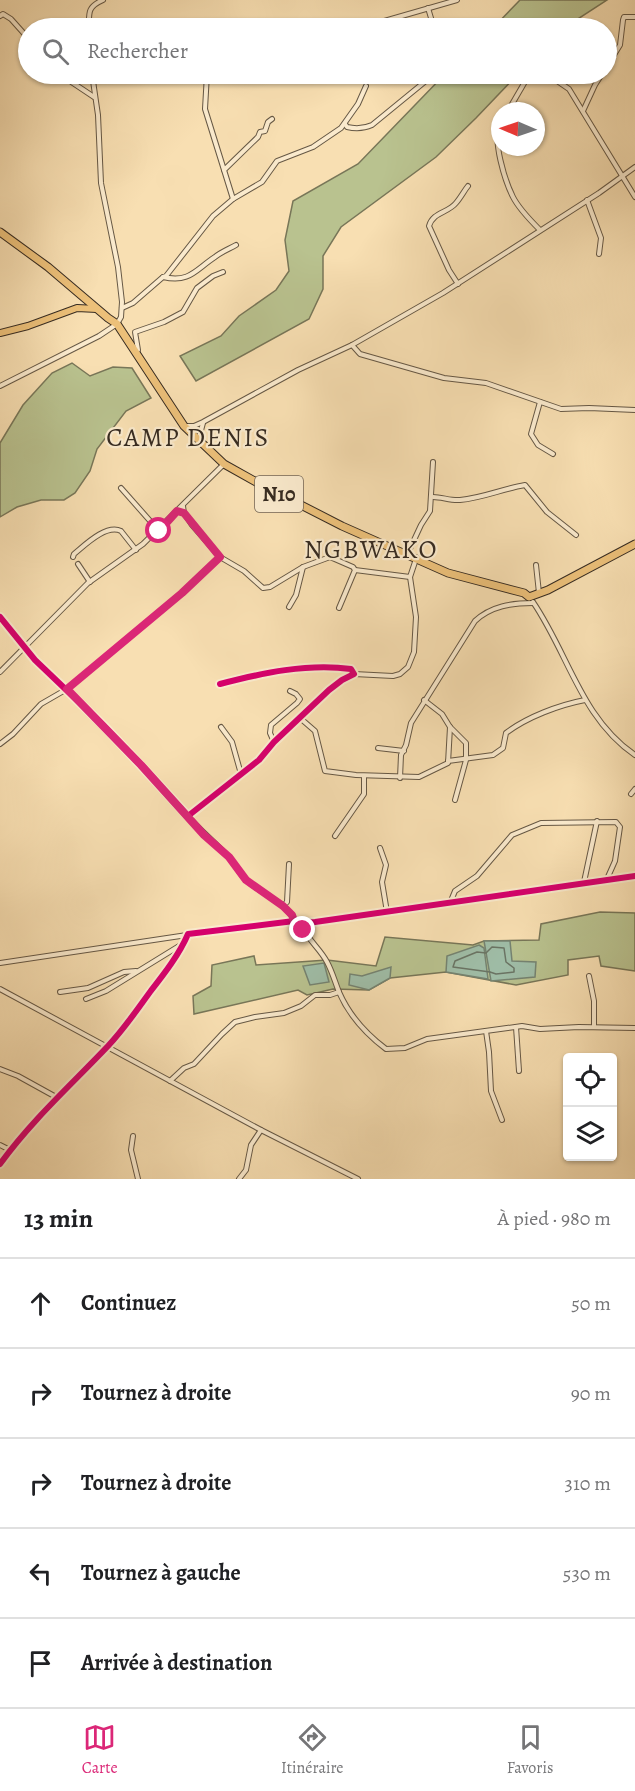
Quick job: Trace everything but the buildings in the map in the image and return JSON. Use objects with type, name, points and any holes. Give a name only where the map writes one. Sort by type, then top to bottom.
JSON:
[{"type":"highway","name":"N10","points":[[0,232],[48,267],[117,324],[184,426],[224,464],[308,509],[416,560],[448,573],[524,593],[531,600]]},
{"type":"highway","points":[[531,600],[540,593],[635,544]]},
{"type":"main road","points":[[77,308],[82,295]]},
{"type":"main road","points":[[0,333],[28,326],[77,308],[97,309]]},
{"type":"street","points":[[90,18],[90,9],[94,4],[103,0]]},
{"type":"street","points":[[394,18],[457,0]]},
{"type":"street","points":[[428,8],[431,18]]},
{"type":"street","points":[[0,15],[3,14],[11,19],[18,27]]},
{"type":"street","points":[[617,50],[620,45],[624,17],[635,17]]},
{"type":"street","points":[[74,84],[95,98]]},
{"type":"street","points":[[0,386],[92,340],[117,324],[121,316],[118,267],[101,183],[100,141],[93,84]]},
{"type":"street","points":[[206,84],[205,109],[233,200]]},
{"type":"street","points":[[345,124],[347,127],[356,129],[364,129],[372,125],[422,84]]},
{"type":"street","points":[[513,102],[524,84]]},
{"type":"street","points":[[562,84],[569,89],[635,197]]},
{"type":"street","points":[[583,112],[596,84]]},
{"type":"street","points":[[122,309],[133,303],[166,276],[213,216],[262,182],[278,161],[313,147],[345,124],[366,86]]},
{"type":"street","points":[[224,170],[258,137],[260,132],[265,131],[268,122],[272,119]]},
{"type":"street","points":[[501,156],[508,186],[517,204],[540,230]]},
{"type":"street","points":[[184,426],[194,426],[203,422],[298,370],[352,345],[458,284],[635,167]]},
{"type":"street","points":[[458,284],[429,226],[438,214],[456,203],[468,186]]},
{"type":"street","points":[[587,200],[601,238],[599,254]]},
{"type":"street","points":[[163,277],[179,279],[189,277],[215,256],[236,245]]},
{"type":"street","points":[[135,354],[138,350],[135,332],[164,322],[183,312],[197,288],[213,276],[223,272]]},
{"type":"street","points":[[352,345],[360,354],[444,378],[486,383],[561,409],[635,410]]},
{"type":"street","points":[[540,402],[531,434],[538,445],[553,454]]},
{"type":"street","points":[[198,440],[203,422]]},
{"type":"street","points":[[407,555],[430,511],[433,462]]},
{"type":"street","points":[[0,672],[90,582],[159,531],[201,485],[224,464]]},
{"type":"street","points":[[432,497],[457,501],[491,496],[503,489],[525,485],[547,512],[576,535]]},
{"type":"street","points":[[121,488],[159,531]]},
{"type":"street","points":[[183,506],[184,513],[220,557],[244,572],[263,588],[270,587],[303,567],[334,557],[356,570],[410,577]]},
{"type":"street","points":[[177,511],[184,513]]},
{"type":"street","points":[[73,557],[93,539],[111,530],[121,531],[136,550]]},
{"type":"street","points":[[0,744],[13,734],[41,704],[67,689],[182,593],[220,557]]},
{"type":"street","points":[[188,816],[259,760],[274,742],[342,680],[354,675],[393,676],[400,674],[408,667],[414,652],[416,617],[410,577],[416,560]]},
{"type":"street","points":[[78,564],[90,582]]},
{"type":"street","points":[[536,565],[540,593]]},
{"type":"street","points":[[289,607],[296,595],[303,567]]},
{"type":"street","points":[[339,608],[356,570]]},
{"type":"street","points":[[400,778],[401,755],[411,723],[480,617],[506,604],[531,600],[556,639],[585,700],[605,730],[617,743],[635,755]]},
{"type":"street","points":[[0,617],[34,660],[67,689],[204,835],[229,857],[246,880],[283,906],[292,915],[294,921]]},
{"type":"street","points":[[220,684],[293,669],[331,666],[351,669],[354,675]]},
{"type":"street","points":[[274,742],[270,733],[271,726],[300,699],[290,691]]},
{"type":"street","points":[[424,700],[442,714],[450,727],[466,742],[466,760],[455,800]]},
{"type":"street","points":[[448,760],[466,760],[493,755],[503,748],[506,733],[514,726],[567,704],[585,700]]},
{"type":"street","points":[[300,718],[315,731],[325,771],[364,776],[419,777],[444,766],[448,760],[450,727]]},
{"type":"street","points":[[221,727],[232,742],[241,774]]},
{"type":"street","points":[[378,748],[404,750]]},
{"type":"street","points":[[335,836],[364,794],[364,776]]},
{"type":"street","points":[[632,794],[635,789]]},
{"type":"street","points":[[584,882],[597,821]]},
{"type":"street","points":[[449,903],[454,891],[477,876],[512,835],[541,823],[616,822],[620,827],[615,861],[607,879]]},
{"type":"street","points":[[380,848],[386,865],[382,882],[387,912]]},
{"type":"street","points":[[283,906],[287,902],[289,864]]},
{"type":"street","points":[[0,963],[188,934],[387,912],[635,876]]},
{"type":"street","points":[[301,923],[305,934],[327,962],[339,992],[360,1025],[386,1049],[405,1048],[427,1039],[526,1026],[540,1029],[635,1028]]},
{"type":"street","points":[[0,1164],[26,1129],[107,1047],[156,984],[188,934]]},
{"type":"street","points":[[86,999],[106,991],[184,942]]},
{"type":"street","points":[[60,992],[88,988],[124,972],[138,971]]},
{"type":"street","points":[[589,976],[594,1001],[594,1027]]},
{"type":"street","points":[[0,989],[261,1130],[358,1179]]},
{"type":"street","points":[[170,1081],[178,1072],[194,1064],[235,1023],[255,1017],[284,1013],[301,1006],[315,995],[330,995],[339,992]]},
{"type":"street","points":[[516,1027],[519,1071]]},
{"type":"street","points":[[486,1031],[491,1091],[502,1120]]},
{"type":"street","points":[[0,1069],[56,1097]]},
{"type":"street","points":[[239,1179],[246,1170],[251,1145],[261,1130]]},
{"type":"street","points":[[133,1136],[131,1150],[138,1179]]},
{"type":"street","points":[[0,1144],[10,1150]]},
{"type":"shaded area","points":[[520,0],[607,0],[579,18],[503,18]]},
{"type":"shaded area","points":[[435,84],[508,84],[436,157],[341,227],[323,256],[323,289],[309,319],[196,381],[180,356],[221,336],[239,316],[276,290],[289,271],[285,240],[293,201],[358,164]]},
{"type":"shaded area","points":[[72,363],[90,376],[113,367],[132,368],[151,398],[126,411],[97,449],[90,471],[75,493],[64,500],[41,500],[17,507],[0,517],[0,443],[23,405],[52,373]]},
{"type":"shaded area","points":[[600,912],[635,913],[635,971],[601,966],[599,956],[568,960],[568,975],[516,985],[446,972],[390,978],[369,990],[333,989],[307,995],[298,990],[194,1014],[193,996],[211,986],[212,965],[254,956],[256,965],[327,960],[376,966],[385,937],[473,945],[484,941],[539,940],[541,924]]},
{"type":"water","points":[[484,941],[510,941],[512,961],[536,962],[535,977],[491,981]]},
{"type":"water","points":[[479,945],[484,948],[488,979],[446,972],[447,956]]},
{"type":"water","points":[[324,963],[329,982],[310,985],[303,966]]},
{"type":"water","points":[[391,967],[390,978],[369,990],[349,985],[350,974],[362,976]]},
{"type":"cycle path","points":[[0,617],[35,660],[104,726],[188,816],[259,760],[274,742],[329,690],[354,674],[351,669],[335,667],[302,668],[220,684]]},
{"type":"cycle path","points":[[0,1164],[38,1118],[119,1033],[171,964],[188,934],[294,921],[315,922],[635,876]]},
{"type":"district","name":"CAMP DENIS","points":[[188,437]]},
{"type":"district","name":"NGBWAKO","points":[[371,549]]},
{"type":"route","points":[[159,531],[177,511],[184,513],[220,557],[182,593],[67,689],[174,800],[204,835],[229,857],[246,880],[283,906],[292,915],[294,921],[301,923],[303,930]]}]
